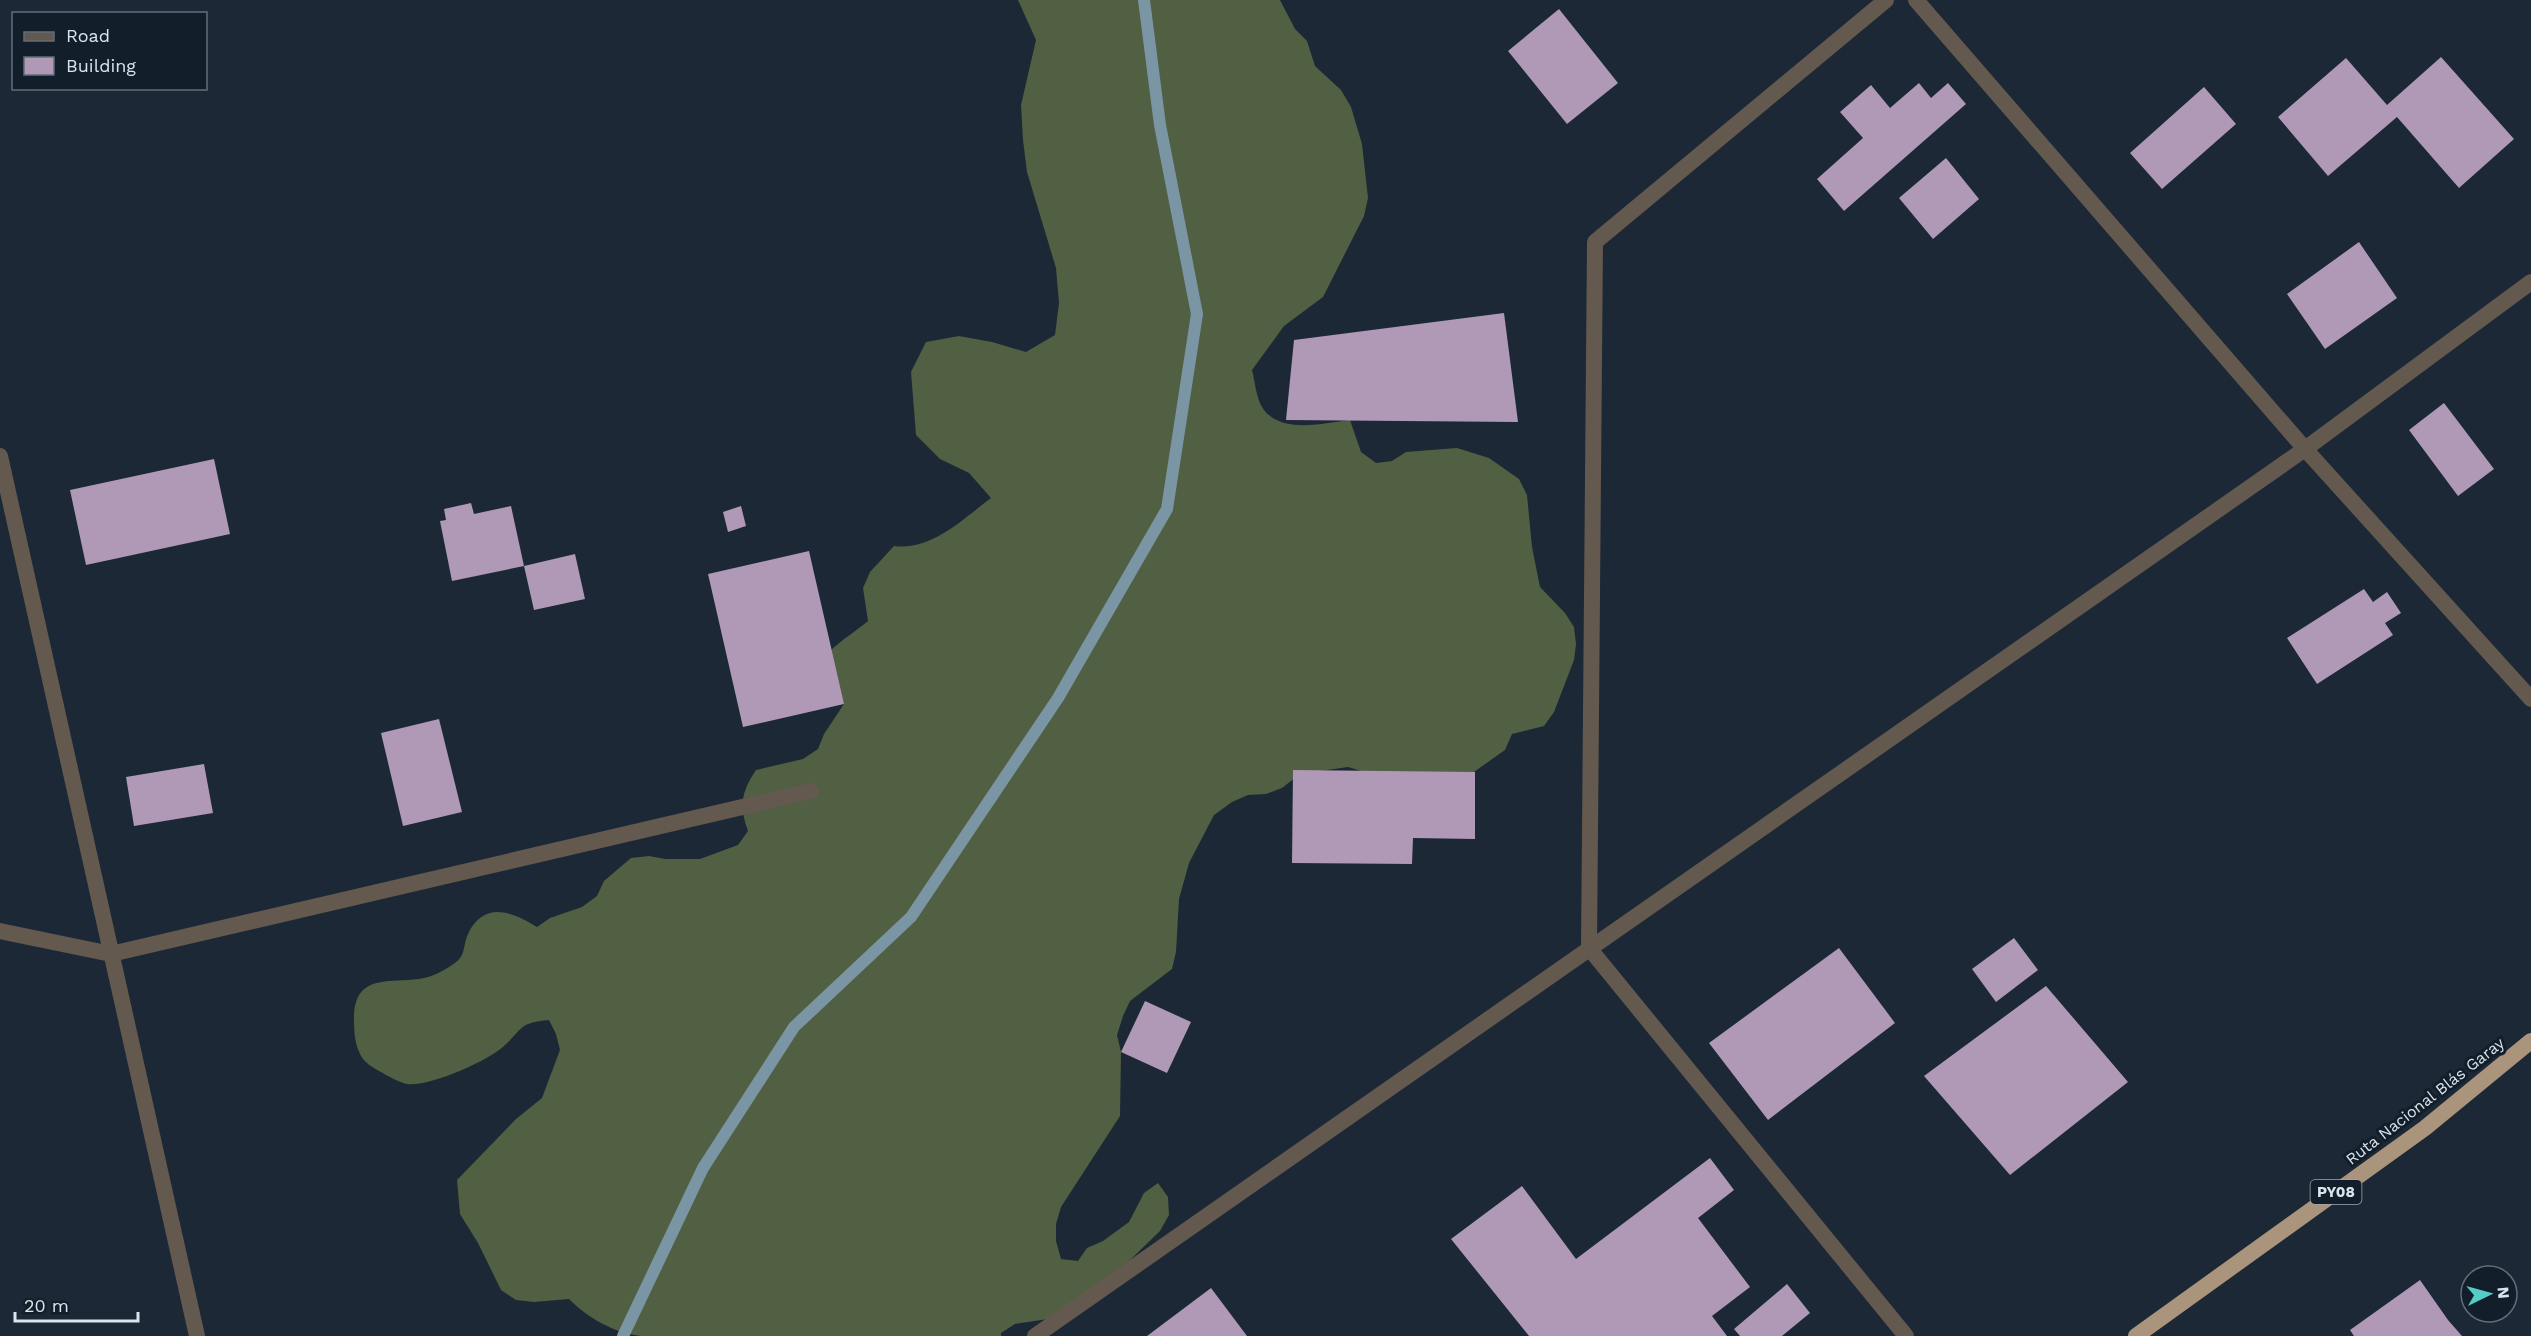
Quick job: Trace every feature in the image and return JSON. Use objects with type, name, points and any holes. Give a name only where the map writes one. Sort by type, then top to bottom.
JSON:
[{"type":"highway","name":"Ruta Nacional Blás Garay","points":[[2136,1336],[2425,1128],[2531,1041]]},
{"type":"street","points":[[1886,0],[1595,242],[1589,948],[1906,1336]]},
{"type":"street","points":[[1916,0],[2305,449],[2531,699]]},
{"type":"street","points":[[1035,1336],[2305,449],[2531,282]]},
{"type":"street","points":[[0,456],[197,1336]]},
{"type":"street","points":[[0,931],[111,954],[811,791]]},
{"type":"green space","points":[[1018,0],[1280,0],[1295,29],[1307,41],[1315,66],[1341,90],[1351,107],[1362,144],[1368,198],[1364,216],[1323,297],[1284,326],[1252,370],[1260,403],[1270,416],[1290,424],[1315,425],[1350,420],[1361,452],[1376,463],[1392,461],[1406,452],[1457,448],[1489,458],[1519,479],[1527,495],[1532,547],[1540,587],[1565,613],[1574,627],[1576,644],[1574,660],[1554,712],[1544,726],[1512,734],[1505,750],[1464,779],[1381,777],[1348,767],[1313,772],[1296,777],[1282,788],[1266,794],[1248,795],[1232,802],[1214,815],[1189,863],[1179,899],[1176,952],[1172,969],[1130,1001],[1117,1035],[1121,1052],[1120,1116],[1061,1207],[1056,1224],[1056,1241],[1061,1259],[1078,1261],[1087,1248],[1103,1241],[1129,1222],[1144,1193],[1158,1183],[1168,1197],[1169,1215],[1160,1231],[1096,1293],[1048,1319],[1015,1324],[1001,1333],[1001,1336],[641,1336],[621,1332],[602,1324],[569,1299],[534,1302],[516,1300],[501,1290],[478,1243],[460,1214],[457,1180],[516,1119],[542,1098],[560,1050],[549,1020],[522,1027],[504,1046],[472,1065],[443,1077],[417,1084],[407,1084],[376,1069],[361,1056],[354,1031],[356,1003],[367,987],[376,983],[423,978],[436,974],[457,962],[462,955],[468,934],[482,916],[500,912],[518,917],[537,927],[550,918],[582,907],[597,896],[604,881],[631,858],[649,856],[665,859],[700,859],[738,845],[748,831],[743,814],[743,800],[747,785],[756,770],[803,759],[818,749],[824,734],[844,704],[830,668],[829,652],[868,621],[863,588],[870,572],[894,546],[921,544],[934,539],[958,524],[991,498],[969,473],[940,459],[916,435],[911,372],[926,342],[959,336],[992,342],[1026,352],[1055,335],[1059,303],[1056,268],[1027,172],[1023,140],[1021,105],[1036,40]]},
{"type":"building","points":[[1559,9],[1618,83],[1567,124],[1508,51]]},
{"type":"building","points":[[2441,57],[2514,139],[2459,188],[2397,117],[2328,176],[2278,117],[2346,58],[2387,105]]},
{"type":"building","points":[[1919,83],[1931,98],[1948,83],[1966,104],[1844,211],[1817,179],[1863,138],[1840,112],[1871,85],[1890,108]]},
{"type":"building","points":[[2204,87],[2236,124],[2162,189],[2130,153]]},
{"type":"building","points":[[1946,158],[1979,199],[1933,239],[1899,198]]},
{"type":"building","points":[[2359,242],[2397,298],[2325,349],[2287,294]]},
{"type":"building","points":[[1504,313],[1518,422],[1286,420],[1294,340]]},
{"type":"building","points":[[2444,403],[2494,469],[2458,496],[2409,430]]},
{"type":"building","points":[[214,459],[230,534],[86,565],[70,490]]},
{"type":"building","points":[[471,503],[474,514],[511,506],[524,566],[452,581],[440,521],[446,520],[444,509]]},
{"type":"building","points":[[741,506],[746,526],[728,532],[723,512]]},
{"type":"building","points":[[809,551],[844,704],[743,727],[708,574]]},
{"type":"building","points":[[575,554],[585,599],[534,610],[524,566]]},
{"type":"building","points":[[2364,589],[2373,602],[2387,592],[2401,613],[2385,623],[2393,635],[2317,684],[2287,638]]},
{"type":"building","points":[[439,719],[462,812],[403,826],[381,733]]},
{"type":"building","points":[[204,764],[213,813],[134,826],[126,777]]},
{"type":"building","points":[[1293,770],[1475,772],[1475,839],[1413,838],[1412,864],[1292,863]]},
{"type":"building","points":[[2014,938],[2038,970],[1996,1002],[1972,969]]},
{"type":"building","points":[[1839,948],[1895,1023],[1768,1120],[1709,1043]]},
{"type":"building","points":[[2046,986],[2128,1082],[2010,1175],[1924,1076]]},
{"type":"building","points":[[1145,1001],[1191,1022],[1167,1073],[1121,1052]]},
{"type":"building","points":[[1710,1158],[1734,1190],[1698,1218],[1750,1287],[1712,1316],[1727,1336],[1529,1336],[1451,1239],[1522,1186],[1576,1259]]},
{"type":"building","points":[[2420,1280],[2462,1336],[2354,1336],[2350,1330]]},
{"type":"building","points":[[1787,1284],[1810,1313],[1782,1336],[1740,1336],[1734,1329]]},
{"type":"building","points":[[1211,1288],[1247,1336],[1147,1336]]},
{"type":"waterway","points":[[623,1336],[703,1168],[794,1027],[911,917],[1058,698],[1167,509],[1197,314],[1160,125],[1144,0]]}]
